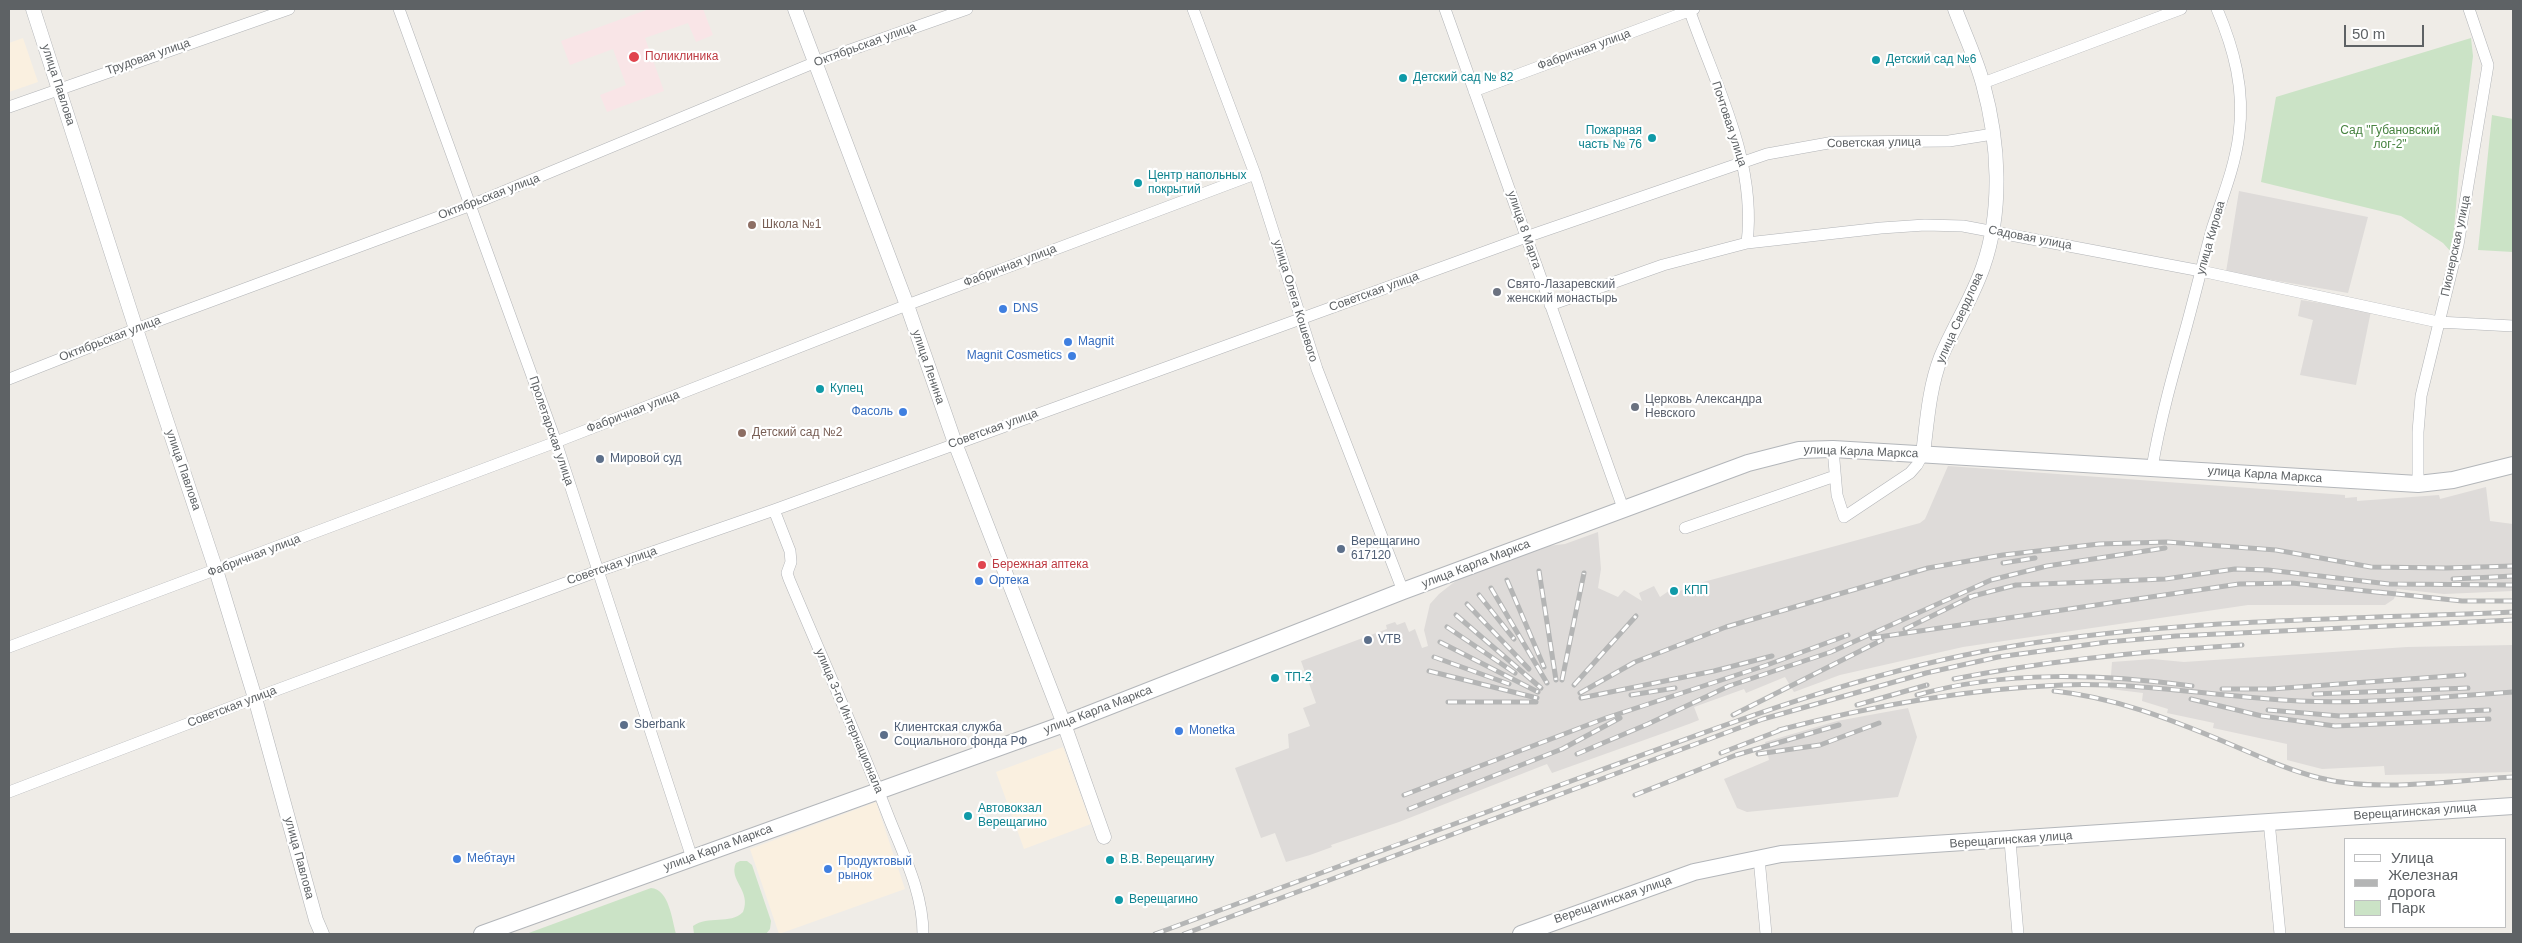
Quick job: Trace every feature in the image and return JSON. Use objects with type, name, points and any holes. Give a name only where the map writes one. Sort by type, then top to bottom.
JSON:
[{"type":"main road","name":"улица Карла Маркса","points":[[482,934],[1064,724],[1403,591],[1623,508],[1763,458],[1799,450],[1833,449],[2418,484],[2454,480],[2513,465]]},
{"type":"main road","name":"Верещагинская улица","points":[[1521,934],[1678,877],[1759,858],[1804,852],[2010,841],[2269,821],[2513,806]]},
{"type":"street","name":"улица Павлова","points":[[33,9],[216,570],[255,698],[316,920],[322,934]]},
{"type":"street","name":"Трудовая улица","points":[[9,107],[289,9]]},
{"type":"street","name":"Пролетарская улица","points":[[399,9],[556,442],[692,858]]},
{"type":"street","name":"улица Ленина","points":[[795,9],[907,305],[955,443],[1064,724],[1104,837]]},
{"type":"street","name":"Октябрьская улица","points":[[9,379],[136,329],[471,205],[816,62],[968,9]]},
{"type":"street","name":"улица Олега Кошевого","points":[[1193,9],[1255,174],[1302,318],[1316,369],[1403,591]]},
{"type":"street","name":"улица 8 Марта","points":[[1445,9],[1623,508]]},
{"type":"street","name":"Фабричная улица","points":[[1474,91],[1691,9]]},
{"type":"street","name":"Почтовая улица","points":[[1691,9],[1743,162],[1750,222],[1747,243]]},
{"type":"street","name":"улица Свердлова","points":[[1923,454],[1933,381],[1941,357],[1983,267],[1993,230],[1996,195],[1993,134],[1983,83],[1955,9]]},
{"type":"street","points":[[1983,83],[2181,9]]},
{"type":"street","name":"улица Кирова","points":[[2152,468],[2159,427],[2201,271],[2231,171],[2239,134],[2240,97],[2237,66],[2230,41],[2217,9]]},
{"type":"street","name":"Пионерская улица","points":[[2418,484],[2418,432],[2421,396],[2458,245],[2488,65],[2470,9]]},
{"type":"street","name":"Советская улица","points":[[9,792],[255,698],[598,571],[774,510],[1526,237],[1767,154],[1834,142],[1950,141],[1993,134]]},
{"type":"street","name":"Фабричная улица","points":[[9,647],[556,442],[907,305],[1255,174]]},
{"type":"street","name":"Садовая улица","points":[[1550,305],[1663,265],[1747,243],[1925,225],[1964,226],[1993,230],[2201,271],[2438,322],[2513,326]]},
{"type":"street","points":[[1833,449],[1837,495],[1844,516],[1910,472],[1917,465],[1923,454]]},
{"type":"street","points":[[1685,528],[1835,476]]},
{"type":"street","name":"улица 3-го Интернационала","points":[[774,510],[790,551],[791,562],[787,573],[788,579],[879,790],[916,887],[922,910],[923,934]]},
{"type":"street","points":[[2269,821],[2280,934]]},
{"type":"street","points":[[2010,841],[2018,934]]},
{"type":"street","points":[[1759,858],[1766,934]]},
{"type":"shaded area","name":"Поликлиника","points":[[649,9],[703,9],[713,35],[696,42],[688,23],[645,38],[664,91],[607,112],[600,95],[626,85],[613,49],[570,65],[561,41]]},
{"type":"shaded area","points":[[23,38],[38,82],[9,92],[9,43]]},
{"type":"shaded area","points":[[2239,191],[2368,217],[2348,293],[2226,272]]},
{"type":"shaded area","points":[[2301,300],[2371,311],[2356,385],[2300,375],[2313,320],[2298,316]]},
{"type":"shaded area","points":[[1948,466],[2345,495],[2345,498],[2357,497],[2357,501],[2439,495],[2440,499],[2486,487],[2490,521],[2513,524],[2513,591],[2444,594],[2397,589],[2394,599],[2385,605],[2248,605],[1963,647],[1840,675],[1794,692],[1785,677],[1746,693],[1744,689],[1694,707],[1699,720],[1689,724],[1552,773],[1547,764],[1399,822],[1331,845],[1332,847],[1310,855],[1286,862],[1275,833],[1261,838],[1235,768],[1289,748],[1288,734],[1310,726],[1303,708],[1316,703],[1301,661],[1387,629],[1386,625],[1395,622],[1397,625],[1405,622],[1409,632],[1415,629],[1422,648],[1428,646],[1424,630],[1430,604],[1453,583],[1465,575],[1539,547],[1565,544],[1598,532],[1601,569],[1598,588],[1618,597],[1624,590],[1642,601],[1639,593],[1654,586],[1660,597],[1676,586],[1680,591],[1696,584],[1920,523],[1925,519]]},
{"type":"shaded area","points":[[2513,645],[2513,772],[2385,775],[2384,766],[2322,769],[2287,760],[2287,744],[2213,728],[2214,723],[2167,713],[2168,709],[2142,701],[2143,693],[2110,689],[2112,662],[2152,659],[2184,662],[2407,647]]},
{"type":"shaded area","points":[[1908,708],[1917,737],[1898,797],[1747,812],[1737,808],[1724,779],[1769,760],[1765,742],[1837,721]]},
{"type":"shaded area","points":[[1063,747],[1091,824],[1024,849],[996,772]]},
{"type":"shaded area","name":"Продуктовый рынок","points":[[876,802],[905,889],[779,934],[750,849]]},
{"type":"green space","name":"Сад \"Губановский лог-2\"","points":[[2471,38],[2473,56],[2459,171],[2452,253],[2443,243],[2401,216],[2261,182],[2276,97]]},
{"type":"green space","points":[[2492,115],[2513,119],[2513,252],[2478,250]]},
{"type":"green space","points":[[747,861],[752,865],[771,921],[770,929],[766,934],[694,934],[693,926],[699,923],[732,918],[743,912],[745,898],[734,869],[736,863]]},
{"type":"green space","points":[[651,888],[657,890],[666,899],[676,934],[526,934]]},
{"type":"railway","points":[[1580,693],[1635,662],[1726,627],[1928,568],[2003,555],[2099,544],[2167,542],[2276,550],[2371,567],[2446,568],[2513,566]]},
{"type":"railway","points":[[1577,754],[1648,724],[1729,686],[1831,652],[1991,580],[2047,566],[2165,548]]},
{"type":"railway","points":[[2003,563],[2035,558]]},
{"type":"railway","points":[[1969,597],[2016,585],[2165,579],[2235,569],[2268,570],[2389,584],[2513,585]]},
{"type":"railway","points":[[1539,571],[1556,680]]},
{"type":"railway","points":[[1562,680],[1584,573]]},
{"type":"railway","points":[[2453,579],[2513,576]]},
{"type":"railway","points":[[1507,580],[1544,667]]},
{"type":"railway","points":[[1872,638],[2239,584],[2292,583],[2385,593]]},
{"type":"railway","points":[[1491,588],[1547,683]]},
{"type":"railway","points":[[2378,592],[2462,601],[2513,601]]},
{"type":"railway","points":[[1479,595],[1514,639]]},
{"type":"railway","points":[[1905,629],[1975,595]]},
{"type":"railway","points":[[1467,604],[1529,669]]},
{"type":"railway","points":[[1155,934],[1786,704],[1885,674],[1934,662],[2050,640],[2182,627],[2314,619],[2513,612]]},
{"type":"railway","points":[[1456,615],[1541,688]]},
{"type":"railway","points":[[1574,685],[1636,616]]},
{"type":"railway","points":[[1184,934],[1763,719],[1926,673],[1998,657],[2107,642],[2176,636],[2513,620]]},
{"type":"railway","points":[[1447,627],[1515,673]]},
{"type":"railway","points":[[1404,795],[1606,718],[1767,665],[1848,635]]},
{"type":"railway","points":[[1733,715],[1882,640]]},
{"type":"railway","points":[[1440,642],[1538,692]]},
{"type":"railway","points":[[1954,679],[2097,657],[2242,645]]},
{"type":"railway","points":[[1581,698],[1714,671],[1772,656]]},
{"type":"railway","points":[[1434,657],[1509,684]]},
{"type":"railway","points":[[1429,671],[1537,698]]},
{"type":"railway","points":[[2222,689],[2271,689],[2464,675]]},
{"type":"railway","points":[[1917,695],[1985,681],[2019,678],[2088,677],[2192,686]]},
{"type":"railway","points":[[1857,705],[1927,685]]},
{"type":"railway","points":[[1779,730],[1849,713],[1919,700],[1990,690],[2062,685],[2121,686],[2326,702],[2406,700],[2513,692]]},
{"type":"railway","points":[[1631,695],[1675,688]]},
{"type":"railway","points":[[2314,694],[2468,688]]},
{"type":"railway","points":[[2054,691],[2098,698],[2141,710],[2183,725],[2272,762],[2320,778],[2366,785],[2391,785],[2513,777]]},
{"type":"railway","points":[[2191,699],[2262,716],[2335,726],[2489,719]]},
{"type":"railway","points":[[1448,702],[1536,702]]},
{"type":"railway","points":[[2268,710],[2340,716],[2489,710]]},
{"type":"railway","points":[[1409,809],[1562,749],[1620,718]]},
{"type":"railway","points":[[1758,754],[1820,745],[1879,723]]},
{"type":"railway","points":[[1635,795],[1736,755],[1839,725]]},
{"type":"railway","points":[[1721,753],[1786,728]]},
{"type":"place","name":"Поликлиника","points":[[634,57]]},
{"type":"place","name":"Детский сад №6","points":[[1876,60]]},
{"type":"place","name":"Детский сад № 82","points":[[1403,78]]},
{"type":"place","name":"Пожарная часть № 76","points":[[1652,138]]},
{"type":"place","name":"Центр напольных покрытий","points":[[1138,183]]},
{"type":"place","name":"Школа №1","points":[[752,225]]},
{"type":"place","name":"Свято-Лазаревский женский монастырь","points":[[1497,292]]},
{"type":"place","name":"DNS","points":[[1003,309]]},
{"type":"place","name":"Magnit","points":[[1068,342]]},
{"type":"place","name":"Magnit Cosmetics","points":[[1072,356]]},
{"type":"place","name":"Купец","points":[[820,389]]},
{"type":"place","name":"Церковь Александра Невского","points":[[1635,407]]},
{"type":"place","name":"Фасоль","points":[[903,412]]},
{"type":"place","name":"Детский сад №2","points":[[742,433]]},
{"type":"place","name":"Мировой суд","points":[[600,459]]},
{"type":"place","name":"Верещагино 617120","points":[[1341,549]]},
{"type":"place","name":"Бережная аптека","points":[[982,565]]},
{"type":"place","name":"Ортека","points":[[979,581]]},
{"type":"place","name":"КПП","points":[[1674,591]]},
{"type":"place","name":"VTB","points":[[1368,640]]},
{"type":"place","name":"ТП-2","points":[[1275,678]]},
{"type":"place","name":"Sberbank","points":[[624,725]]},
{"type":"place","name":"Monetka","points":[[1179,731]]},
{"type":"place","name":"Клиентская служба Социального фонда РФ","points":[[884,735]]},
{"type":"place","name":"Автовокзал Верещагино","points":[[968,816]]},
{"type":"place","name":"Мебтаун","points":[[457,859]]},
{"type":"place","name":"В.В. Верещагину","points":[[1110,860]]},
{"type":"place","name":"Продуктовый рынок","points":[[828,869]]},
{"type":"place","name":"Верещагино","points":[[1119,900]]}]
